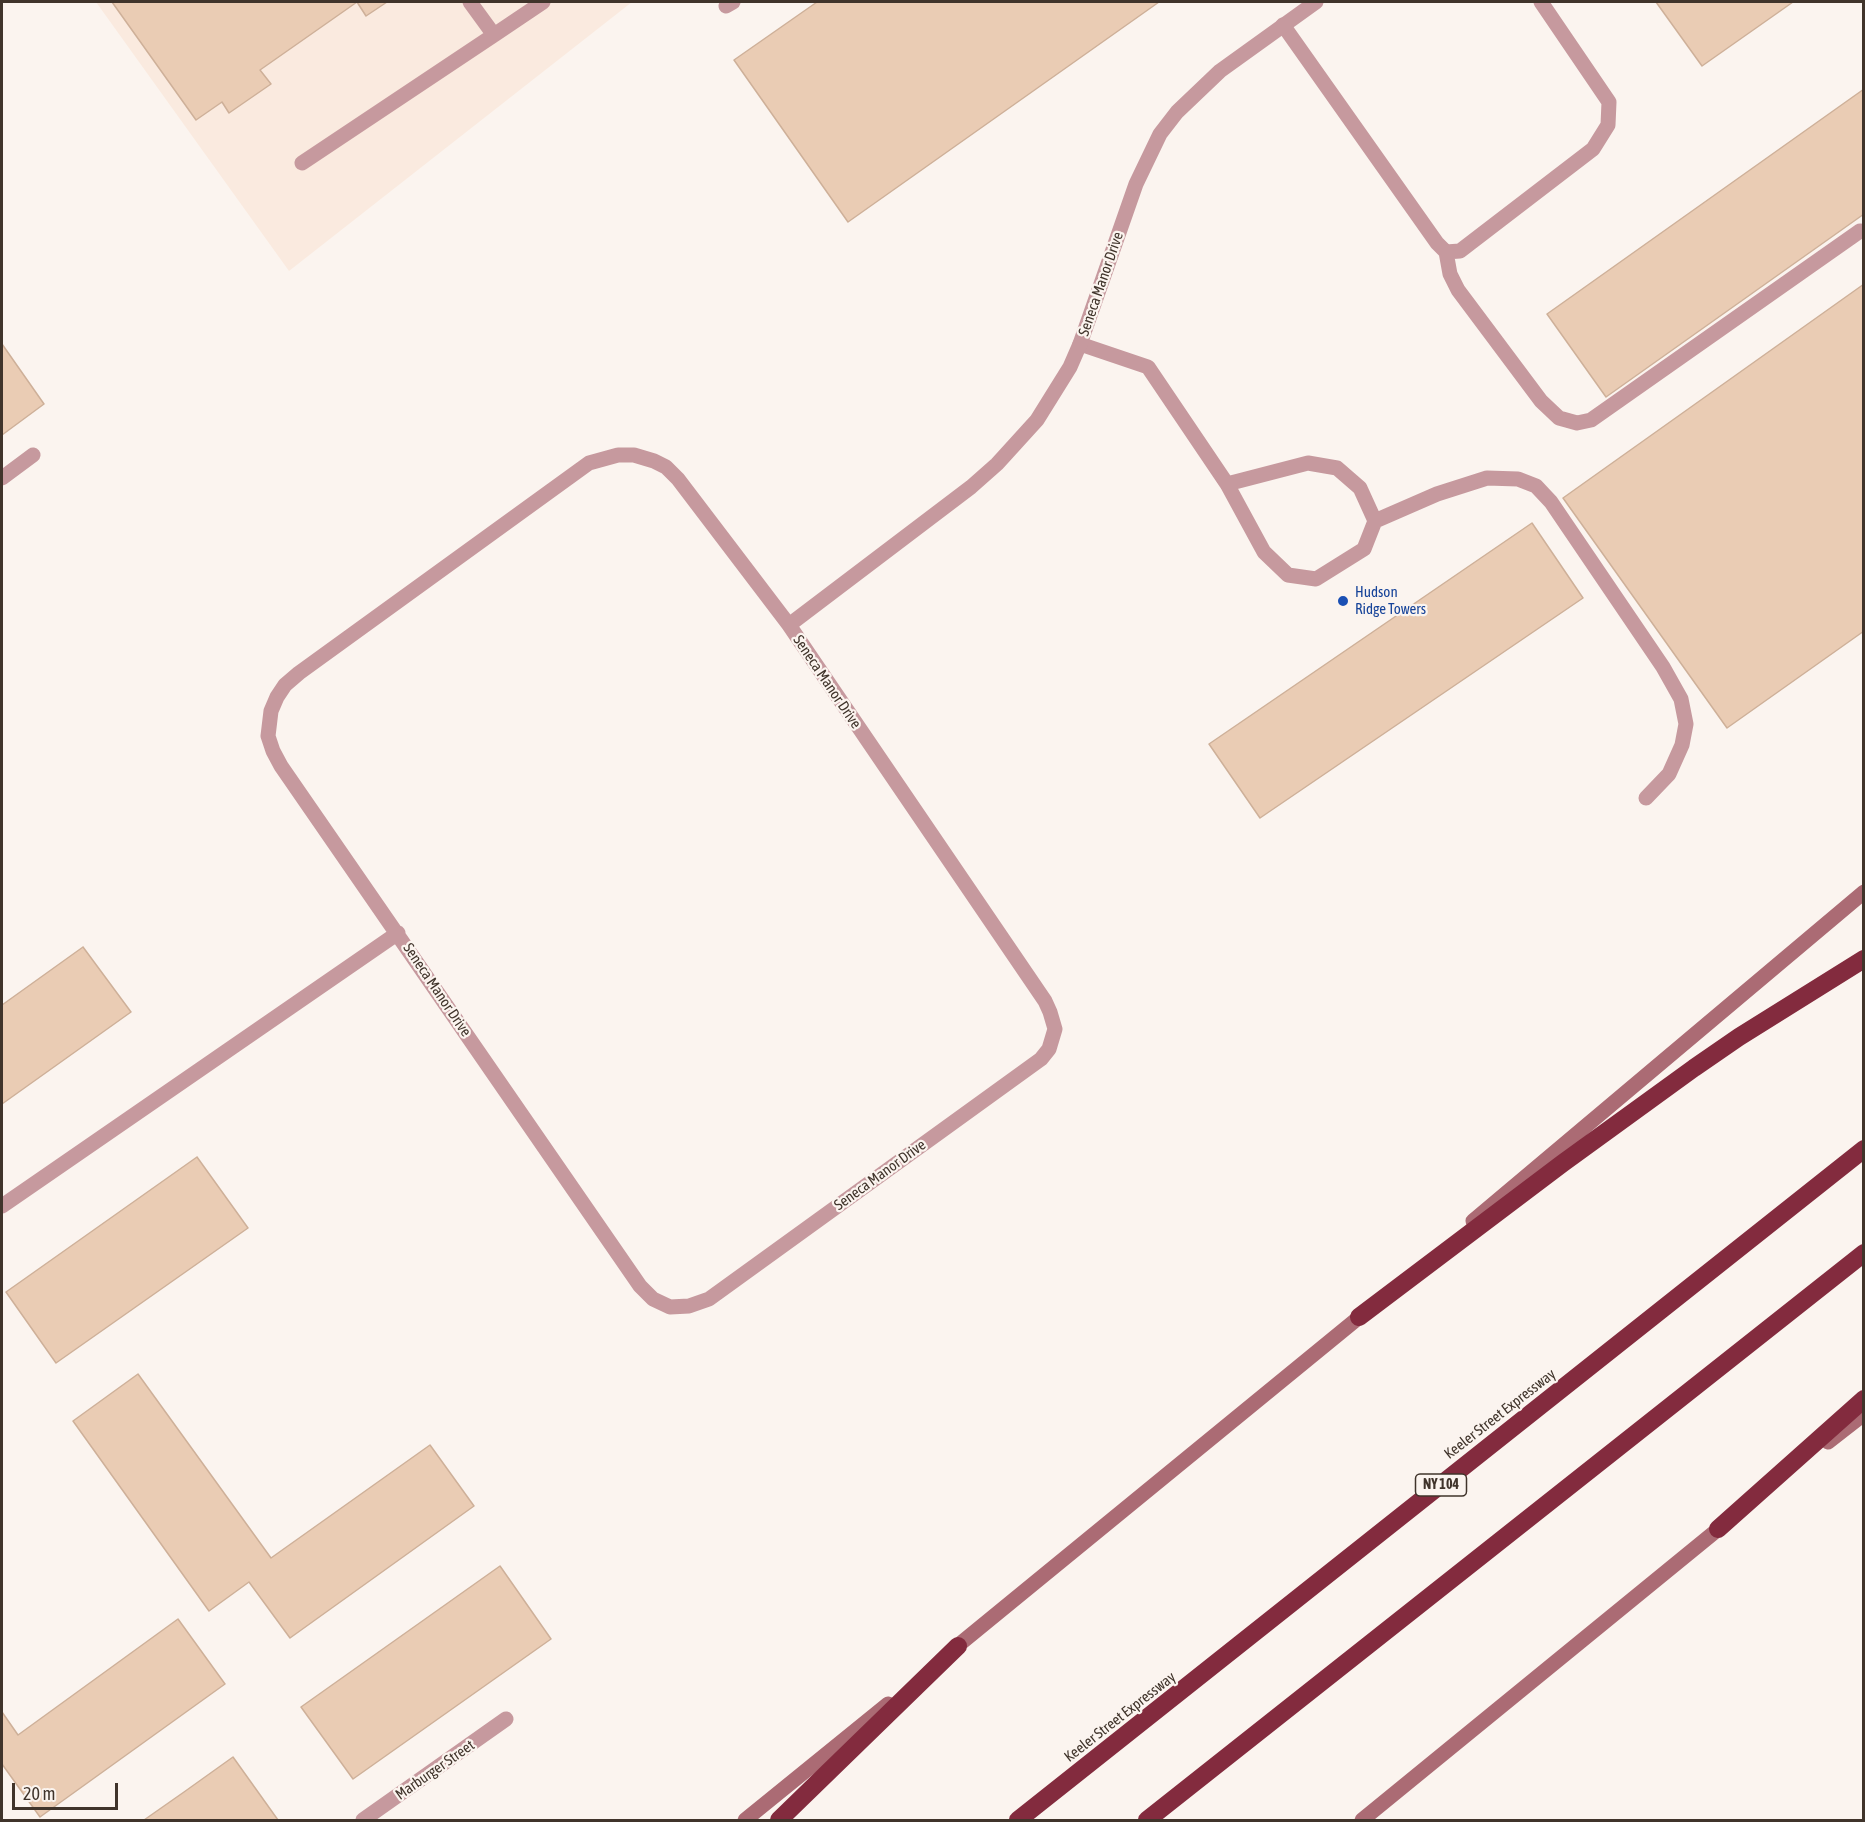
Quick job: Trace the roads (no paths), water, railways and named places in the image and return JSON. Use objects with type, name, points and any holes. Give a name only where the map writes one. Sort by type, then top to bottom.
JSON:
[{"type":"highway","points":[[1359,1317],[1563,1163],[1694,1068],[1863,959]]},
{"type":"highway","name":"Keeler Street Expressway","points":[[1018,1821],[1863,1149]]},
{"type":"highway","points":[[1147,1821],[1863,1253]]},
{"type":"highway","points":[[1718,1529],[1863,1399]]},
{"type":"highway","points":[[779,1821],[958,1646]]},
{"type":"main road","points":[[746,1821],[1359,1317],[1863,892]]},
{"type":"main road","points":[[1362,1821],[1718,1529],[1863,1414]]},
{"type":"street","points":[[470,2],[494,34]]},
{"type":"street","points":[[303,163],[543,2]]},
{"type":"street","name":"Seneca Manor Drive","points":[[789,625],[971,487],[998,464],[1037,420],[1070,367],[1080,344],[1136,184],[1160,134],[1177,112],[1220,71],[1316,2]]},
{"type":"street","points":[[1446,252],[1460,251],[1593,149],[1608,125],[1609,102],[1541,2]]},
{"type":"street","points":[[1284,25],[1437,243],[1446,252],[1450,274],[1458,290],[1541,401],[1559,418],[1577,423],[1592,420],[1860,231]]},
{"type":"street","points":[[1080,344],[1148,368],[1227,484],[1263,552],[1288,575],[1316,579],[1364,549],[1375,522],[1437,494],[1487,478],[1518,479],[1536,486],[1551,502],[1663,667],[1681,699],[1686,724],[1682,745],[1669,774],[1646,798]]},
{"type":"street","name":"Seneca Manor Drive","points":[[618,455],[634,455],[666,467],[678,479],[789,625],[1045,1001],[1055,1029],[1049,1049],[1041,1059],[709,1299],[689,1306],[670,1307],[653,1299],[640,1286],[281,766],[268,736],[271,711],[285,685],[298,673],[589,463],[618,455]]},
{"type":"street","points":[[2,478],[33,456]]},
{"type":"street","points":[[1227,484],[1308,463],[1337,468],[1360,488],[1375,522]]},
{"type":"street","name":"Seneca Manor Drive","points":[[2,1206],[398,933]]},
{"type":"street","name":"Marburger Street","points":[[363,1821],[506,1719]]},
{"type":"place","name":"Hudson Ridge Towers","points":[[1343,601]]}]
